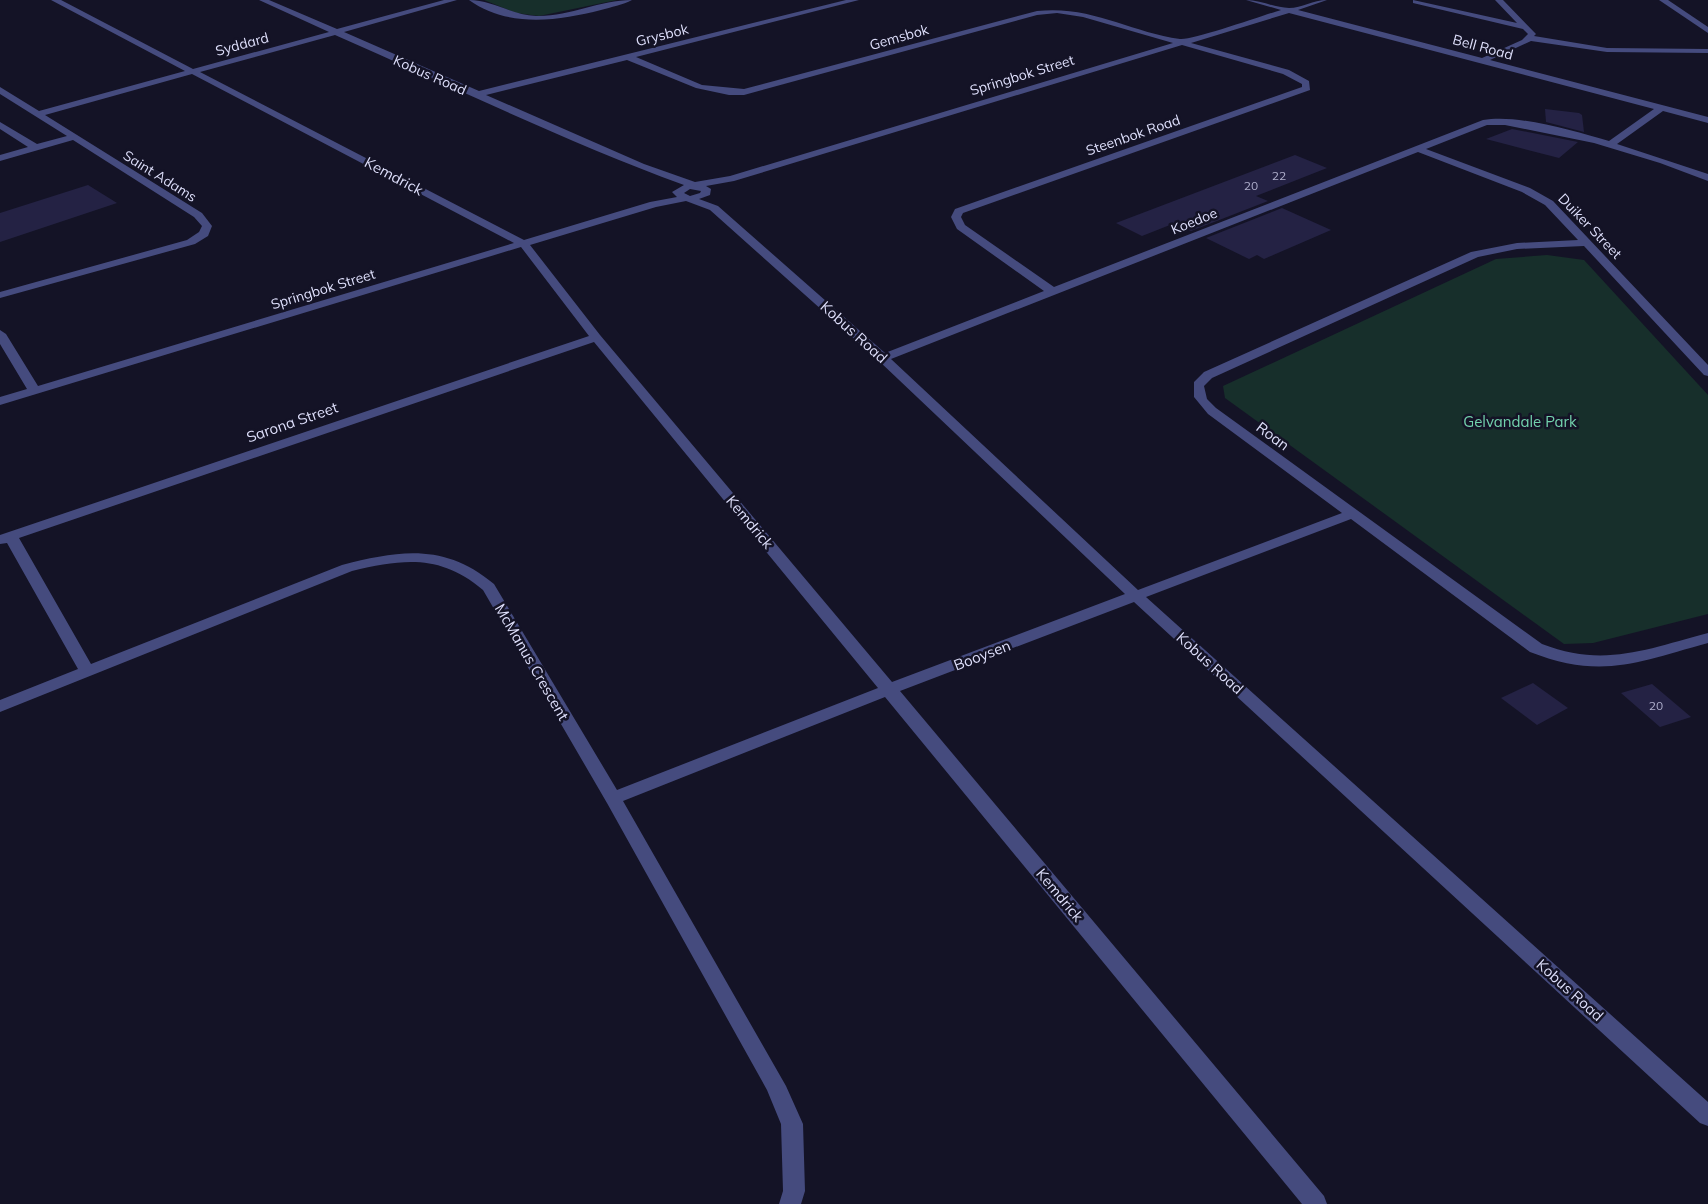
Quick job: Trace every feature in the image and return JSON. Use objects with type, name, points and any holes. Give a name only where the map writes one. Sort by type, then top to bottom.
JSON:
[{"type":"street","name":"Kemdrick","points":[[55,0],[524,244],[596,337],[1316,1204]]},
{"type":"street","name":"Kobus Road","points":[[263,0],[475,95],[665,176]]},
{"type":"street","name":"Syddard","points":[[38,114],[453,0]]},
{"type":"street","points":[[473,0],[512,15],[532,18],[555,16],[628,0]]},
{"type":"street","points":[[832,0],[842,3]]},
{"type":"street","name":"Grysbok","points":[[475,95],[855,0]]},
{"type":"street","name":"Bell Road","points":[[1250,0],[1708,120]]},
{"type":"street","name":"Springbok Street","points":[[731,179],[1323,0]]},
{"type":"street","points":[[1482,61],[1525,42],[1532,34],[1499,0]]},
{"type":"street","points":[[1663,0],[1708,31]]},
{"type":"street","points":[[1416,1],[1528,28]]},
{"type":"street","name":"Gemsbok","points":[[628,57],[702,88],[735,93],[762,89],[1047,11],[1084,15],[1180,42]]},
{"type":"street","points":[[1529,38],[1607,50],[1708,51]]},
{"type":"street","name":"Steenbok Road","points":[[1053,292],[962,226],[956,217],[959,211],[1307,88],[1302,80],[1286,72],[1180,42]]},
{"type":"street","name":"Saint Adams","points":[[0,295],[191,242],[206,230],[205,221],[198,216],[3,94]]},
{"type":"street","points":[[1608,146],[1661,108]]},
{"type":"street","name":"Koedoe","points":[[883,358],[1482,123],[1517,122],[1681,167],[1708,178]]},
{"type":"street","points":[[0,125],[35,147]]},
{"type":"street","points":[[0,158],[74,137]]},
{"type":"street","name":"Duiker Street","points":[[1418,149],[1538,196],[1549,203],[1708,372]]},
{"type":"street","points":[[665,176],[694,185],[707,192],[714,208]]},
{"type":"street","points":[[665,176],[689,198],[714,208]]},
{"type":"street","points":[[654,204],[678,190],[731,179]]},
{"type":"street","points":[[654,204],[689,198],[707,192],[731,179]]},
{"type":"street","name":"Springbok Street","points":[[0,401],[654,204]]},
{"type":"street","name":"Kobus Road","points":[[714,208],[883,358],[1136,596],[1708,1116]]},
{"type":"street","name":"Roan","points":[[1587,243],[1517,246],[1475,254],[1209,375],[1198,385],[1201,401],[1536,648],[1550,655],[1569,661],[1604,664],[1708,638]]},
{"type":"street","points":[[0,334],[35,391]]},
{"type":"street","name":"Sarona Street","points":[[5,538],[596,337]]},
{"type":"street","name":"Booysen","points":[[613,798],[890,689],[1352,514]]},
{"type":"street","points":[[5,538],[88,672]]},
{"type":"street","name":"McManus Crescent","points":[[0,706],[347,568],[411,555],[440,559],[472,573],[489,587],[613,798],[776,1086],[792,1124],[795,1191],[790,1204]]},
{"type":"green space","points":[[484,0],[617,0],[539,16],[516,13]]},
{"type":"green space","name":"Gelvandale Park","points":[[1547,255],[1584,260],[1708,395],[1708,614],[1593,643],[1564,644],[1225,398],[1223,386],[1496,259]]},
{"type":"building","points":[[1545,109],[1579,113],[1582,115],[1584,132],[1546,122]]},
{"type":"building","points":[[1512,129],[1578,142],[1559,158],[1486,139]]},
{"type":"building","points":[[1295,155],[1327,168],[1256,196],[1268,201],[1191,231],[1175,223],[1142,236],[1116,223]]},
{"type":"building","points":[[88,185],[117,203],[0,242],[0,213]]},
{"type":"building","points":[[1282,208],[1331,230],[1264,259],[1257,255],[1249,259],[1206,238]]},
{"type":"building","points":[[1533,683],[1568,708],[1537,725],[1501,698]]},
{"type":"building","points":[[1652,684],[1691,717],[1660,727],[1621,693]]}]
